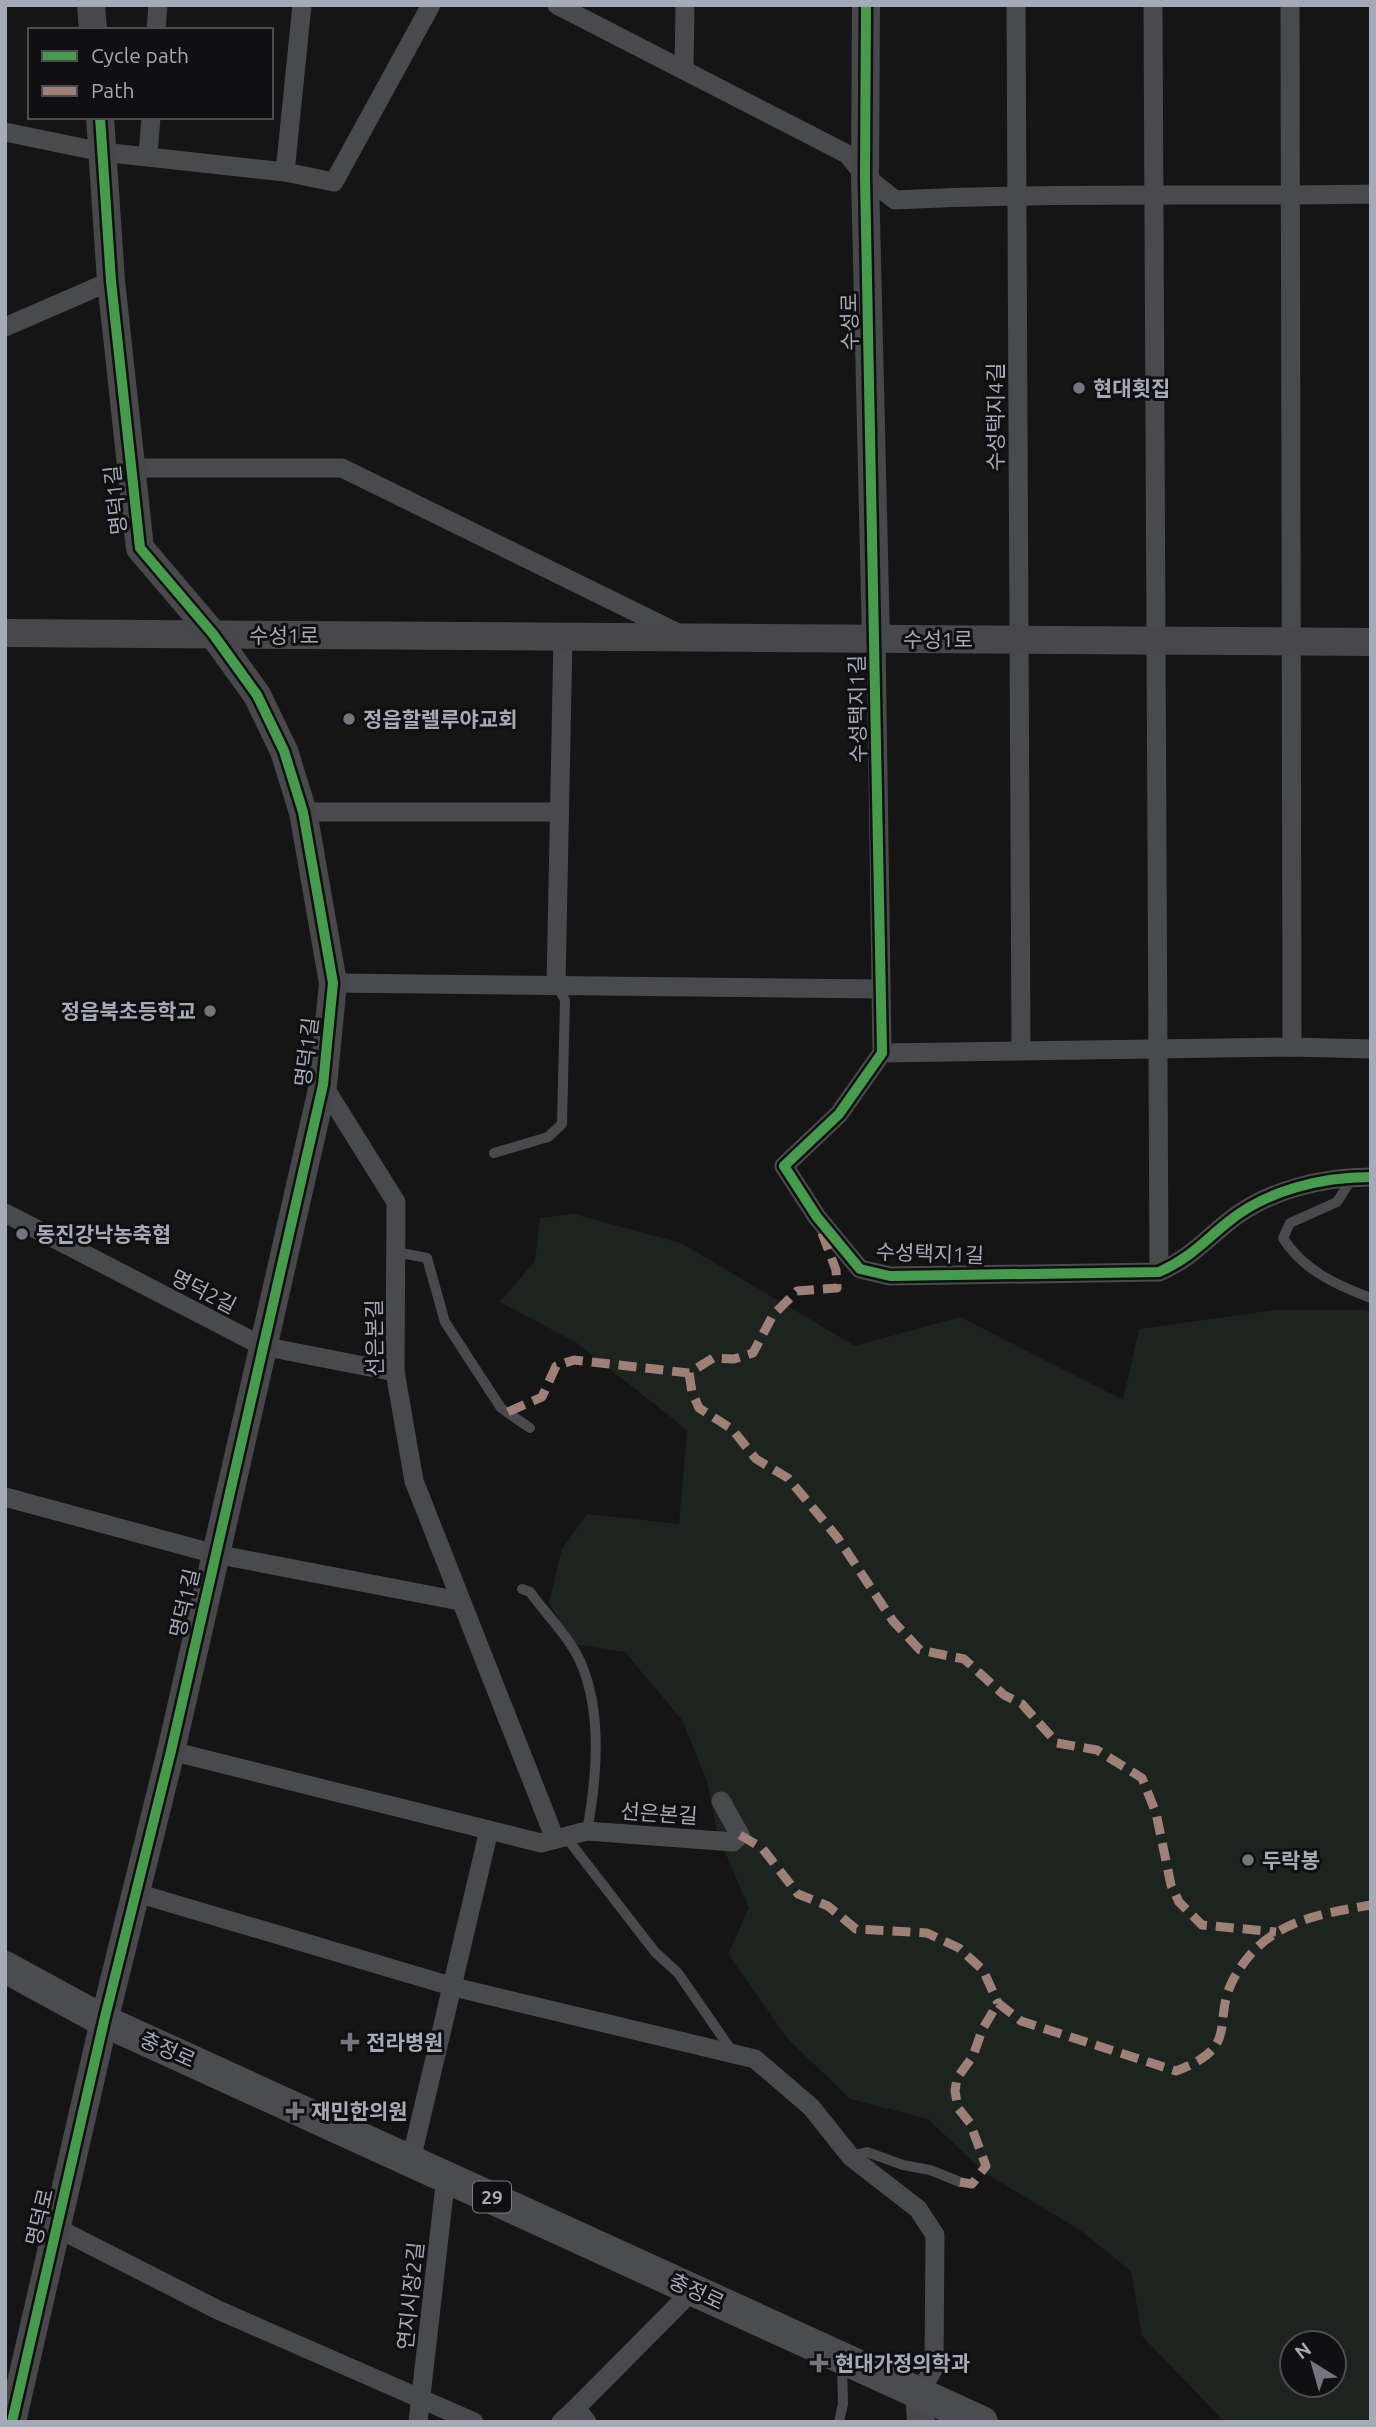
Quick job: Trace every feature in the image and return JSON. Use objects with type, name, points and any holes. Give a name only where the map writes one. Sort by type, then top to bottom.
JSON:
[{"type":"main road","name":"충정로","points":[[5,1966],[104,2021],[842,2358],[920,2407],[982,2422]]},
{"type":"street","points":[[91,5],[93,28]]},
{"type":"street","points":[[156,28],[158,5]]},
{"type":"street","points":[[285,172],[302,5]]},
{"type":"street","points":[[5,132],[102,152],[285,172],[334,182],[430,5]]},
{"type":"street","points":[[557,5],[848,154],[865,176],[895,200],[1017,194],[1154,197],[1371,194]]},
{"type":"street","points":[[684,70],[685,5]]},
{"type":"street","name":"수성로","points":[[866,5],[865,176],[876,639]]},
{"type":"street","name":"수성택지4길","points":[[1016,5],[1019,640]]},
{"type":"street","points":[[1153,5],[1159,1272]]},
{"type":"street","points":[[1290,5],[1292,1047]]},
{"type":"street","name":"명덕1길","points":[[100,119],[111,281],[140,548],[213,634],[257,695],[284,751],[303,812],[332,983],[323,1085],[171,1751],[104,2021]]},
{"type":"street","points":[[148,155],[151,119]]},
{"type":"street","points":[[5,327],[111,281]]},
{"type":"street","points":[[131,468],[342,468],[686,637]]},
{"type":"street","name":"수성1로","points":[[5,633],[1371,642]]},
{"type":"street","points":[[556,985],[563,637]]},
{"type":"street","name":"수성택지1길","points":[[876,639],[882,1053],[839,1114],[784,1166],[817,1217],[860,1269],[890,1276],[1159,1272],[1185,1260],[1230,1220],[1281,1191],[1362,1177]]},
{"type":"street","points":[[1019,640],[1021,1051]]},
{"type":"street","points":[[303,812],[558,812]]},
{"type":"street","points":[[332,983],[880,989]]},
{"type":"street","points":[[882,1053],[1292,1047],[1371,1049]]},
{"type":"street","name":"선은본길","points":[[323,1085],[396,1202],[395,1372],[414,1481],[460,1601],[561,1838]]},
{"type":"street","name":"명덕2길","points":[[5,1213],[262,1346],[395,1372]]},
{"type":"street","name":"명덕1길","points":[[5,1497],[215,1554]]},
{"type":"street","points":[[215,1554],[460,1601]]},
{"type":"street","points":[[171,1751],[541,1843],[587,1830]]},
{"type":"street","name":"선은본길","points":[[587,1830],[733,1842],[740,1835],[720,1801]]},
{"type":"street","points":[[411,2160],[489,1830]]},
{"type":"street","points":[[137,1893],[454,1987],[755,2059],[811,2107],[851,2157],[918,2209],[935,2235],[934,2368],[920,2407]]},
{"type":"street","name":"명덕로","points":[[12,2422],[104,2021]]},
{"type":"street","name":"연지시장2길","points":[[418,2422],[446,2176]]},
{"type":"street","points":[[57,2228],[218,2310],[474,2422]]},
{"type":"street","points":[[561,2422],[582,2415],[694,2289]]},
{"type":"lane","points":[[494,1153],[548,1137],[562,1124],[565,1000],[556,985]]},
{"type":"lane","points":[[1362,1177],[1337,1202],[1290,1223],[1283,1238],[1295,1257],[1303,1263],[1344,1288],[1371,1298]]},
{"type":"lane","points":[[396,1252],[427,1258],[445,1322],[501,1408],[530,1428]]},
{"type":"lane","name":"선은본길","points":[[522,1589],[530,1592],[580,1661],[593,1703],[595,1775],[587,1830]]},
{"type":"lane","points":[[561,1838],[638,1931],[678,1973],[734,2054]]},
{"type":"lane","points":[[851,2157],[867,2152],[903,2165],[930,2170],[960,2182]]},
{"type":"lane","points":[[839,2422],[843,2404],[842,2358]]},
{"type":"shaded area","points":[[574,1214],[681,1243],[855,1346],[960,1317],[1123,1400],[1139,1329],[1275,1310],[1366,1310],[1371,1315],[1371,2422],[1228,2422],[1221,2418],[1142,2336],[1131,2271],[1080,2230],[985,2173],[928,2119],[850,2099],[788,2039],[728,1954],[749,1908],[718,1836],[707,1781],[682,1720],[625,1652],[574,1644],[549,1603],[562,1549],[587,1514],[679,1524],[687,1430],[577,1343],[500,1302],[535,1261],[540,1218]]},
{"type":"marked path","points":[[508,1412],[542,1397],[556,1366],[574,1360],[689,1373],[713,1358],[734,1359],[753,1353],[773,1315],[797,1291],[837,1288],[836,1270],[819,1225]]},
{"type":"marked path","points":[[689,1373],[692,1392],[699,1408],[732,1429],[756,1459],[788,1478],[837,1537],[893,1621],[920,1650],[964,1659],[1004,1695],[1022,1704],[1057,1743],[1097,1750],[1142,1778],[1156,1813],[1171,1885],[1179,1902],[1202,1925],[1276,1932]]},
{"type":"marked path","points":[[740,1835],[762,1848],[798,1894],[828,1906],[856,1929],[927,1933],[959,1948],[983,1970],[998,2003]]},
{"type":"marked path","points":[[960,2182],[972,2184],[986,2166],[970,2123],[958,2108],[955,2091],[957,2078],[973,2056],[982,2030],[998,2003],[1021,2021],[1176,2071],[1197,2062],[1210,2052],[1217,2042],[1227,1994],[1234,1978],[1260,1944],[1293,1924],[1371,1905]]},
{"type":"cycle path","points":[[866,5],[865,176],[882,1053],[839,1114],[784,1166],[817,1217],[860,1269],[890,1276],[1159,1272],[1187,1256],[1228,1222],[1260,1201],[1315,1183],[1371,1177]]},
{"type":"cycle path","points":[[12,2422],[104,2021],[171,1751],[323,1085],[333,983],[303,812],[284,751],[257,695],[213,634],[140,548],[111,281],[100,119]]},
{"type":"place","name":"현대횟집","points":[[1079,388]]},
{"type":"place","name":"정읍할렐루야교회","points":[[349,719]]},
{"type":"place","name":"정읍북초등학교","points":[[210,1011]]},
{"type":"place","name":"동진강낙농축협","points":[[22,1234]]},
{"type":"place","name":"두락봉","points":[[1248,1860]]},
{"type":"place","name":"전라병원","points":[[350,2042]]},
{"type":"place","name":"재민한의원","points":[[295,2111]]},
{"type":"place","name":"현대가정의학과","points":[[819,2363]]}]
